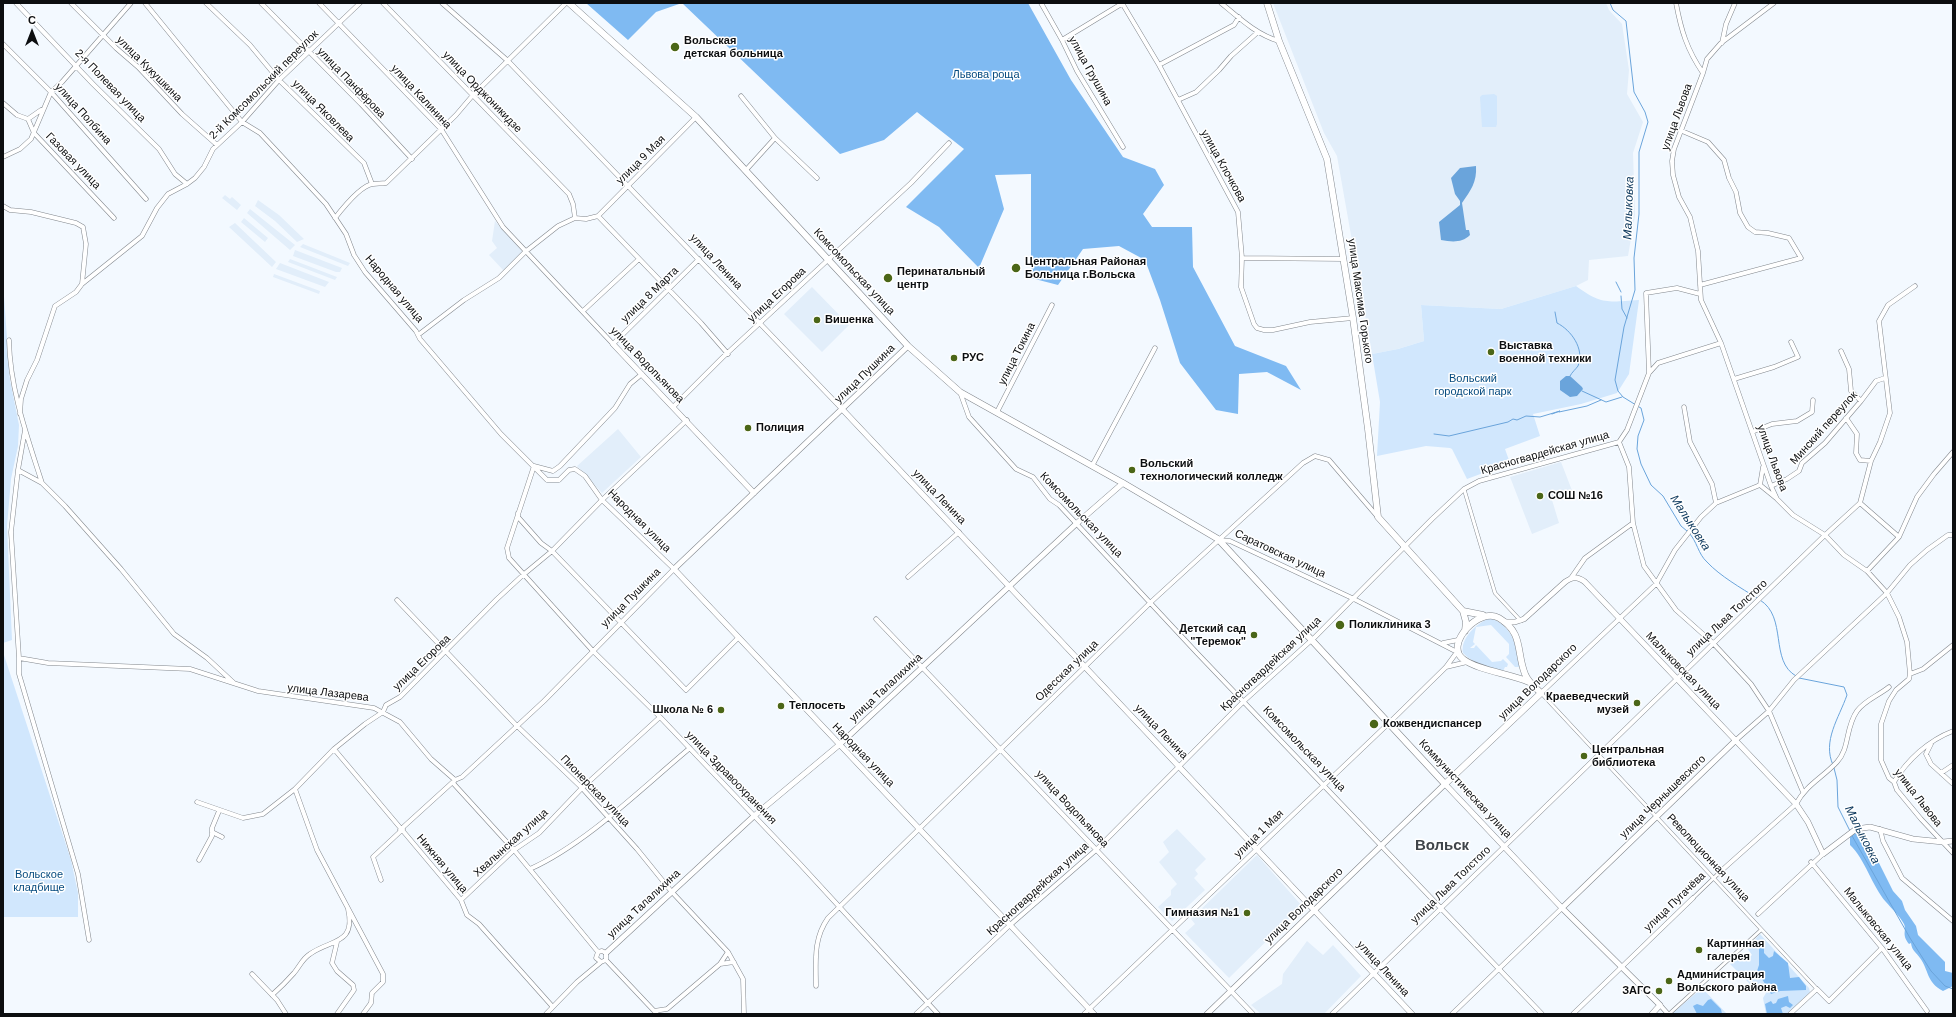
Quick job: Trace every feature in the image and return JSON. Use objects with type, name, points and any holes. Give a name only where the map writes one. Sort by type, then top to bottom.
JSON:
[{"type":"main road","name":"Комсомольская улица","points":[[567,3],[696,117],[908,346],[960,392]]},
{"type":"main road","name":"улица Максима Горького","points":[[1267,3],[1279,41],[1327,159],[1353,318],[1378,517]]},
{"type":"main road","name":"Саратовская улица","points":[[960,392],[1123,483],[1218,539]]},
{"type":"main road","points":[[1378,517],[1405,545],[1463,611],[1466,622],[1465,631]]},
{"type":"main road","name":"Коммунистическая улица","points":[[1218,539],[1445,784]]},
{"type":"main road","points":[[1463,611],[1483,616],[1494,616],[1504,622],[1517,636],[1523,669],[1530,682],[1541,693]]},
{"type":"main road","points":[[1483,616],[1478,618],[1458,640],[1457,652],[1467,662],[1530,682]]},
{"type":"main road","points":[[1514,676],[1518,675],[1523,669]]},
{"type":"main road","name":"улица Володарского","points":[[1445,784],[1541,693]]},
{"type":"street","name":"2-я Полевая улица","points":[[16,3],[159,149],[175,174],[188,184]]},
{"type":"street","name":"улица Кукушкина","points":[[71,3],[102,35],[138,67],[182,114],[217,146]]},
{"type":"street","points":[[3,157],[20,149],[31,139],[50,92],[62,82],[126,5],[132,3]]},
{"type":"street","name":"Народная улица","points":[[145,3],[242,122],[260,133],[326,204],[346,234],[354,256],[365,272],[418,335],[436,359],[501,434],[547,480],[559,480],[570,470],[575,469],[585,476],[602,500],[674,569],[1094,1014]]},
{"type":"street","name":"улица Яковлева","points":[[206,3],[250,45],[279,80],[364,164],[372,184]]},
{"type":"street","name":"улица Панфёрова","points":[[261,3],[412,159]]},
{"type":"street","name":"улица Калинина","points":[[318,3],[441,129],[492,211],[525,252]]},
{"type":"street","name":"2-й Комсомольский переулок","points":[[82,284],[142,236],[157,208],[168,194],[188,184],[196,178],[204,167],[213,149],[242,122],[279,80],[360,3]]},
{"type":"street","name":"улица Орджоникидзе","points":[[383,3],[569,194],[573,204],[575,218]]},
{"type":"street","name":"улица Ленина","points":[[442,3],[508,61],[629,185],[959,532],[1315,909],[1412,1014]]},
{"type":"street","points":[[335,218],[353,198],[372,184],[386,183],[412,159],[473,95],[567,3]]},
{"type":"street","name":"улица Грушина","points":[[1041,3],[1062,40],[1077,71],[1123,147]]},
{"type":"street","points":[[1062,40],[1123,3]]},
{"type":"street","name":"улица Клочкова","points":[[1123,3],[1159,65],[1238,212],[1242,258],[1241,287],[1254,324],[1258,328],[1273,330],[1310,322],[1353,318]]},
{"type":"street","points":[[1221,3],[1258,32],[1268,38],[1279,41]]},
{"type":"street","name":"улица Львова","points":[[1676,3],[1681,29],[1691,55],[1702,74],[1674,149],[1672,160],[1673,175],[1679,197],[1690,217],[1698,251],[1701,300],[1721,344],[1771,486],[1777,499],[1794,515],[1825,535],[1844,555],[1867,571],[1887,593],[1899,617],[1907,642],[1910,674],[1909,679],[1896,690],[1889,701],[1881,724],[1881,760],[1889,778],[1894,782],[1897,790],[1953,853]]},
{"type":"street","points":[[1722,43],[1726,24],[1735,3]]},
{"type":"street","points":[[1702,74],[1707,59],[1722,43],[1774,3]]},
{"type":"street","points":[[1159,65],[1228,29],[1234,25],[1239,17]]},
{"type":"street","points":[[1178,100],[1196,92],[1231,56],[1258,32]]},
{"type":"street","name":"улица Полбина","points":[[3,44],[50,92],[146,199]]},
{"type":"street","points":[[741,96],[775,138],[817,178]]},
{"type":"street","points":[[3,103],[17,115],[28,119],[43,108]]},
{"type":"street","name":"улица 9 Мая","points":[[598,216],[696,117]]},
{"type":"street","name":"Газовая улица","points":[[28,119],[34,133],[114,218]]},
{"type":"street","points":[[1682,131],[1708,142],[1724,160],[1729,178],[1736,192],[1740,213],[1748,227],[1755,232],[1768,233],[1789,238],[1800,258],[1700,285]]},
{"type":"street","points":[[746,170],[775,138]]},
{"type":"street","name":"улица Егорова","points":[[673,407],[760,323],[895,198],[949,143]]},
{"type":"street","points":[[3,206],[10,210],[31,212],[76,223],[83,227],[86,244],[82,284],[76,292],[55,306],[37,360],[27,380],[21,399],[20,414]]},
{"type":"street","points":[[418,335],[464,300],[499,278],[525,252],[558,226],[575,218],[598,216],[728,354]]},
{"type":"street","name":"улица Водопьянова","points":[[525,252],[687,420],[754,493]]},
{"type":"street","points":[[1242,258],[1344,259]]},
{"type":"street","points":[[583,311],[639,259]]},
{"type":"street","name":"улица 8 Марта","points":[[613,344],[699,260]]},
{"type":"street","points":[[1899,537],[1860,503],[1871,461],[1880,442],[1890,412],[1879,322],[1888,305],[1915,286]]},
{"type":"street","points":[[1650,373],[1646,292],[1678,288],[1700,294]]},
{"type":"street","name":"улица Токина","points":[[997,412],[1052,305]]},
{"type":"street","points":[[8,340],[12,382],[20,414],[42,483]]},
{"type":"street","points":[[1734,379],[1774,367],[1798,357],[1792,342]]},
{"type":"street","points":[[1650,373],[1658,363],[1721,344]]},
{"type":"street","name":"улица Пушкина","points":[[381,880],[373,857],[544,701],[592,650],[674,569],[843,410],[908,346]]},
{"type":"street","points":[[1092,466],[1155,348]]},
{"type":"street","points":[[1841,351],[1849,369],[1850,391],[1861,401]]},
{"type":"street","name":"Красногвардейская улица","points":[[916,1014],[1010,925],[1096,850],[1244,701],[1311,640],[1405,545],[1464,489],[1479,481],[1619,442],[1627,430],[1650,373]]},
{"type":"street","points":[[642,374],[630,384],[615,408],[560,466],[553,471],[534,466],[518,511],[518,517],[541,543],[552,551],[686,690],[738,638]]},
{"type":"street","name":"Минский переулок","points":[[1771,486],[1787,479],[1799,471],[1802,463],[1825,443],[1876,381],[1885,378]]},
{"type":"street","name":"Комсомольская улица","points":[[960,392],[970,417],[1016,469],[1038,482],[1050,499],[1059,505],[1197,653],[1542,1014]]},
{"type":"street","points":[[1752,432],[1772,424],[1797,420],[1812,412],[1813,400]]},
{"type":"street","points":[[1684,407],[1690,442],[1712,484],[1716,502]]},
{"type":"street","points":[[1846,418],[1857,434],[1856,453],[1860,460],[1871,461]]},
{"type":"street","name":"улица Егорова","points":[[197,802],[219,811],[243,818],[263,814],[295,789],[334,749],[365,724],[383,712],[386,705],[400,697],[415,680],[448,651],[523,575],[552,551],[602,500],[687,420]]},
{"type":"street","points":[[25,430],[18,470],[11,532],[20,658],[19,674],[51,787],[66,828],[78,874],[89,940]]},
{"type":"street","points":[[1619,442],[1629,468],[1633,523],[1644,566],[1676,610],[1713,643],[1751,684],[1769,711],[1803,792]]},
{"type":"street","points":[[1867,571],[1899,537],[1918,497],[1934,474],[1953,452]]},
{"type":"street","name":"Одесская улица","points":[[816,986],[816,944],[820,929],[828,918],[840,908],[1151,602],[1171,586],[1218,539],[1296,468],[1315,456],[1328,460],[1378,517]]},
{"type":"street","points":[[1763,463],[1763,474],[1760,485],[1777,499]]},
{"type":"street","points":[[18,470],[42,483],[121,569],[174,634],[207,658],[236,684]]},
{"type":"street","name":"улица Талалихина","points":[[606,953],[671,891],[754,816],[839,745],[1076,524],[1123,483]]},
{"type":"street","name":"улица Володарского","points":[[1541,693],[1656,584],[1675,550],[1701,516],[1716,502],[1760,485]]},
{"type":"street","points":[[1464,489],[1495,593],[1521,621]]},
{"type":"street","name":"улица Льва Толстого","points":[[1332,1014],[1713,643],[1756,604],[1825,535],[1860,503]]},
{"type":"street","name":"улица Здравоохранения","points":[[518,511],[507,548],[509,558],[523,575],[592,650],[690,748],[938,1014]]},
{"type":"street","points":[[1504,622],[1521,621],[1571,578],[1585,558],[1633,523]]},
{"type":"street","points":[[908,578],[959,532]]},
{"type":"street","name":"улица Чернышевского","points":[[1452,1014],[1736,740],[1769,711],[1794,680],[1887,593],[1910,565],[1927,550],[1948,535],[1953,535]]},
{"type":"street","name":"Саратовская улица","points":[[1218,539],[1230,541],[1352,598],[1443,643],[1457,652]]},
{"type":"street","name":"Малыковская улица","points":[[1571,578],[1578,578],[1585,582],[1796,804],[1808,822],[1823,854]]},
{"type":"street","name":"Пионерская улица","points":[[397,600],[448,651],[516,725],[582,788],[608,816],[671,891],[728,952],[743,978],[744,1014]]},
{"type":"street","name":"улица Водопьянова","points":[[876,619],[1001,748],[1253,1014]]},
{"type":"street","points":[[1443,643],[1458,640]]},
{"type":"street","points":[[1910,674],[1923,669],[1953,645]]},
{"type":"street","name":"улица 1 Мая","points":[[1084,1014],[1389,723],[1446,667],[1457,652]]},
{"type":"street","name":"улица Лазарева","points":[[20,658],[48,663],[190,670],[258,691],[284,696],[359,705],[383,712],[400,722],[431,759],[454,782],[514,850],[598,952]]},
{"type":"street","points":[[1446,667],[1467,662]]},
{"type":"street","name":"улица Пугачёва","points":[[1572,1014],[1714,878],[1796,804],[1803,792],[1837,762],[1846,751],[1846,736],[1856,712],[1866,701],[1879,695],[1889,687]]},
{"type":"street","name":"Революционная улица","points":[[1541,693],[1829,1001],[1882,948]]},
{"type":"street","name":"Хвалынская улица","points":[[461,900],[514,850],[539,833],[582,788],[660,717]]},
{"type":"street","points":[[1894,782],[1902,769],[1933,742],[1953,731]]},
{"type":"street","points":[[1933,742],[1926,754],[1931,764],[1953,784]]},
{"type":"street","points":[[530,870],[550,860],[608,816],[690,748]]},
{"type":"street","name":"Нижняя улица","points":[[334,749],[461,900],[467,915],[479,924],[552,1006]]},
{"type":"street","points":[[1941,772],[1953,764]]},
{"type":"street","name":"улица Володарского","points":[[1207,1014],[1445,784]]},
{"type":"street","name":"Коммунистическая улица","points":[[1445,784],[1562,908],[1669,1014]]},
{"type":"street","points":[[295,789],[317,850],[383,974],[383,982],[372,993],[371,1003],[363,1014]]},
{"type":"street","points":[[199,860],[212,836],[212,828],[219,811]]},
{"type":"street","points":[[1753,919],[1812,862],[1853,831],[1870,827],[1913,839],[1943,842],[1953,841]]},
{"type":"street","points":[[1880,829],[1883,841],[1902,878],[1953,921]]},
{"type":"street","points":[[212,832],[222,837]]},
{"type":"street","name":"Малыковская улица","points":[[1812,862],[1882,948],[1925,1012]]},
{"type":"street","points":[[272,995],[293,974],[309,954],[337,942],[347,934],[350,919],[346,903]]},
{"type":"street","points":[[1669,1014],[1762,930]]},
{"type":"street","points":[[337,942],[332,963],[337,971],[353,985],[354,990],[337,1014]]},
{"type":"street","points":[[546,1014],[576,982],[603,961],[606,953],[602,951],[598,952],[596,958],[603,961],[655,1012],[667,1009],[720,964],[728,952]]},
{"type":"street","points":[[720,964],[734,962]]},
{"type":"street","points":[[252,974],[272,995],[286,1014]]},
{"type":"street","points":[[1790,1014],[1817,989]]},
{"type":"street","points":[[1652,1014],[1660,1006]]},
{"type":"shaded area","points":[[1273,3],[1606,3],[1609,10],[1622,24],[1629,70],[1627,94],[1643,122],[1633,153],[1635,215],[1628,256],[1589,260],[1588,280],[1576,286],[1501,309],[1421,305],[1424,341],[1398,349],[1372,354],[1337,156],[1324,133]]},
{"type":"shaded area","points":[[1476,166],[1476,177],[1471,190],[1462,203],[1466,230],[1469,230],[1470,235],[1467,238],[1457,241],[1441,240],[1439,222],[1460,205],[1460,201],[1455,194],[1451,178],[1460,168]]},
{"type":"shaded area","points":[[225,195],[230,199],[232,197],[241,205],[237,210],[222,198]]},
{"type":"shaded area","points":[[258,200],[279,215],[304,239],[297,242],[275,221],[255,206]]},
{"type":"shaded area","points":[[250,209],[295,245],[290,250],[247,213]]},
{"type":"shaded area","points":[[244,218],[268,238],[265,242],[241,222]]},
{"type":"shaded area","points":[[495,221],[523,252],[504,271],[489,255],[497,248],[492,241]]},
{"type":"shaded area","points":[[235,223],[276,262],[272,267],[229,227]]},
{"type":"shaded area","points":[[303,244],[350,263],[348,266],[300,247]]},
{"type":"shaded area","points":[[295,250],[342,268],[340,272],[336,272],[293,256]]},
{"type":"shaded area","points":[[290,259],[337,277],[335,280],[288,262]]},
{"type":"shaded area","points":[[280,263],[329,282],[325,287],[276,269]]},
{"type":"shaded area","points":[[274,274],[320,291],[319,294],[273,277]]},
{"type":"shaded area","name":"Вишенка","points":[[812,287],[849,325],[822,352],[784,314]]},
{"type":"shaded area","points":[[1566,376],[1570,376],[1582,387],[1583,389],[1577,396],[1570,397],[1560,390],[1560,381]]},
{"type":"shaded area","points":[[618,429],[641,457],[602,493],[577,466]]},
{"type":"shaded area","name":"СОШ №16","points":[[1561,462],[1573,493],[1552,500],[1559,523],[1532,534],[1510,477]]},
{"type":"shaded area","points":[[1177,829],[1206,859],[1195,870],[1198,874],[1194,878],[1205,890],[1172,921],[1158,907],[1171,895],[1171,890],[1177,884],[1159,862],[1169,852],[1163,842]]},
{"type":"shaded area","name":"Гимназия №1","points":[[1257,855],[1302,906],[1229,978],[1185,933],[1195,924],[1191,919]]},
{"type":"shaded area","points":[[1307,941],[1323,955],[1333,945],[1361,976],[1324,1014],[1261,1014],[1251,1005],[1282,984],[1283,974]]},
{"type":"green space","points":[[586,3],[682,3],[656,12],[628,40]]},
{"type":"green space","name":"Львова роща","points":[[682,3],[1028,3],[1071,80],[1123,157],[1155,169],[1164,185],[1143,214],[1152,227],[1192,227],[1193,267],[1235,346],[1286,366],[1301,390],[1267,372],[1239,374],[1238,414],[1216,410],[1180,363],[1160,300],[1145,260],[1119,246],[1083,249],[1058,285],[1031,278],[1031,174],[995,175],[1004,209],[979,268],[939,227],[906,207],[964,149],[917,112],[884,140],[840,154]]},
{"type":"green space","points":[[1494,94],[1497,96],[1496,127],[1482,127],[1480,97],[1482,95]]},
{"type":"green space","points":[[3,282],[10,380],[19,425],[18,446],[11,479],[7,526],[12,640],[3,643]]},
{"type":"green space","name":"Вольский городской парк","points":[[1576,286],[1592,296],[1606,301],[1639,300],[1629,374],[1617,393],[1581,404],[1533,414],[1540,436],[1505,449],[1510,463],[1467,479],[1452,449],[1450,448],[1426,446],[1377,456],[1380,402],[1372,354],[1398,349],[1424,341],[1421,305],[1501,309]]},
{"type":"green space","points":[[1490,618],[1504,626],[1509,632],[1515,645],[1520,667],[1515,667],[1506,657],[1509,654],[1509,644],[1491,625],[1476,627],[1473,642],[1475,644],[1470,648],[1474,648],[1476,645],[1492,662],[1501,661],[1503,659],[1508,664],[1503,671],[1476,662],[1463,653],[1464,642],[1470,632],[1480,623]]},
{"type":"green space","name":"Вольское кладбище","points":[[3,652],[71,860],[78,893],[78,917],[3,917]]},
{"type":"green space","points":[[1855,832],[1859,832],[1868,841],[1893,891],[1902,901],[1905,910],[1916,926],[1918,935],[1945,962],[1945,971],[1953,973],[1953,986],[1943,991],[1931,980],[1923,962],[1913,950],[1911,943],[1909,944],[1907,941],[1904,924],[1881,896],[1860,858],[1850,845],[1850,836]]},
{"type":"green space","points":[[1760,934],[1809,988],[1810,992],[1787,1014],[1766,1014],[1763,998],[1766,993],[1760,983],[1753,987],[1730,964],[1738,956],[1744,961],[1752,955],[1747,948]]},
{"type":"green space","points":[[1759,940],[1764,943],[1764,953],[1769,958],[1773,956],[1774,951],[1788,963],[1790,978],[1799,977],[1806,986],[1806,990],[1780,991],[1771,994],[1762,979],[1752,977],[1753,973],[1757,971],[1759,965]]},
{"type":"green space","points":[[1702,988],[1727,1014],[1673,1013]]},
{"type":"green space","points":[[1788,996],[1789,1002],[1793,1005],[1790,1008],[1786,1006],[1781,1008],[1783,1014],[1767,1014],[1765,1004],[1771,1001],[1773,1004],[1776,1003],[1778,999]]},
{"type":"green space","points":[[1711,999],[1721,1009],[1722,1014],[1697,1014],[1693,1006],[1697,1004],[1703,1006],[1708,1000]]},
{"type":"waterway","name":"Малыковка","points":[[1610,3],[1613,10],[1626,21],[1634,92],[1645,112],[1648,122],[1639,152],[1639,214],[1634,258],[1635,290],[1624,327],[1615,380],[1618,391],[1623,397],[1636,405]]},
{"type":"waterway","points":[[1616,282],[1621,292]]},
{"type":"waterway","points":[[1621,296],[1622,309],[1627,318]]},
{"type":"waterway","points":[[1555,312],[1557,323],[1572,335],[1580,353],[1578,366],[1570,376]]},
{"type":"waterway","points":[[1582,391],[1606,402],[1622,397]]},
{"type":"waterway","points":[[1559,412],[1587,406],[1601,400]]},
{"type":"waterway","name":"Малыковка","points":[[1639,407],[1641,408],[1644,420],[1638,436],[1637,449],[1641,464],[1651,485],[1663,496],[1681,526],[1687,531]]},
{"type":"waterway","points":[[1434,434],[1449,436],[1508,422],[1513,419],[1517,420],[1526,416],[1540,417],[1560,411],[1552,414]]},
{"type":"waterway","name":"Малыковка","points":[[1689,533],[1704,559],[1712,567],[1731,582],[1757,598]]},
{"type":"waterway","name":"Малыковка","points":[[1760,600],[1774,617],[1783,660],[1788,669],[1796,676]]},
{"type":"waterway","name":"Малыковка","points":[[1799,678],[1844,687],[1847,695],[1830,738],[1829,747],[1833,765]]},
{"type":"waterway","name":"Малыковка","points":[[1834,768],[1837,780],[1838,807],[1850,831]]},
{"type":"waterway","name":"Малыковка","points":[[1851,834],[1910,938],[1931,971],[1945,986],[1953,989]]},
{"type":"place","name":"Вольская детская больница","points":[[675,47]]},
{"type":"place","name":"Центральная Районая Больница г.Вольска","points":[[1016,268]]},
{"type":"place","name":"Перинатальный центр","points":[[888,278]]},
{"type":"place","name":"Вишенка","points":[[817,320]]},
{"type":"place","name":"Выставка военной техники","points":[[1491,352]]},
{"type":"place","name":"РУС","points":[[954,358]]},
{"type":"place","name":"Полиция","points":[[748,428]]},
{"type":"place","name":"Вольский технологический колледж","points":[[1132,470]]},
{"type":"place","name":"СОШ №16","points":[[1540,496]]},
{"type":"place","name":"Поликлиника 3","points":[[1340,625]]},
{"type":"place","name":"Детский сад \"Теремок\"","points":[[1254,635]]},
{"type":"place","name":"Краеведческий музей","points":[[1637,703]]},
{"type":"place","name":"Теплосеть","points":[[781,706]]},
{"type":"place","name":"Школа № 6","points":[[721,710]]},
{"type":"place","name":"Кожвендиспансер","points":[[1374,724]]},
{"type":"place","name":"Центральная библиотека","points":[[1584,756]]},
{"type":"place","name":"Гимназия №1","points":[[1247,913]]},
{"type":"place","name":"Картинная галерея","points":[[1699,950]]},
{"type":"place","name":"Администрация Вольского района","points":[[1669,981]]},
{"type":"place","name":"ЗАГС","points":[[1659,991]]},
{"type":"district","name":"Вольск","points":[[1442,846]]}]
